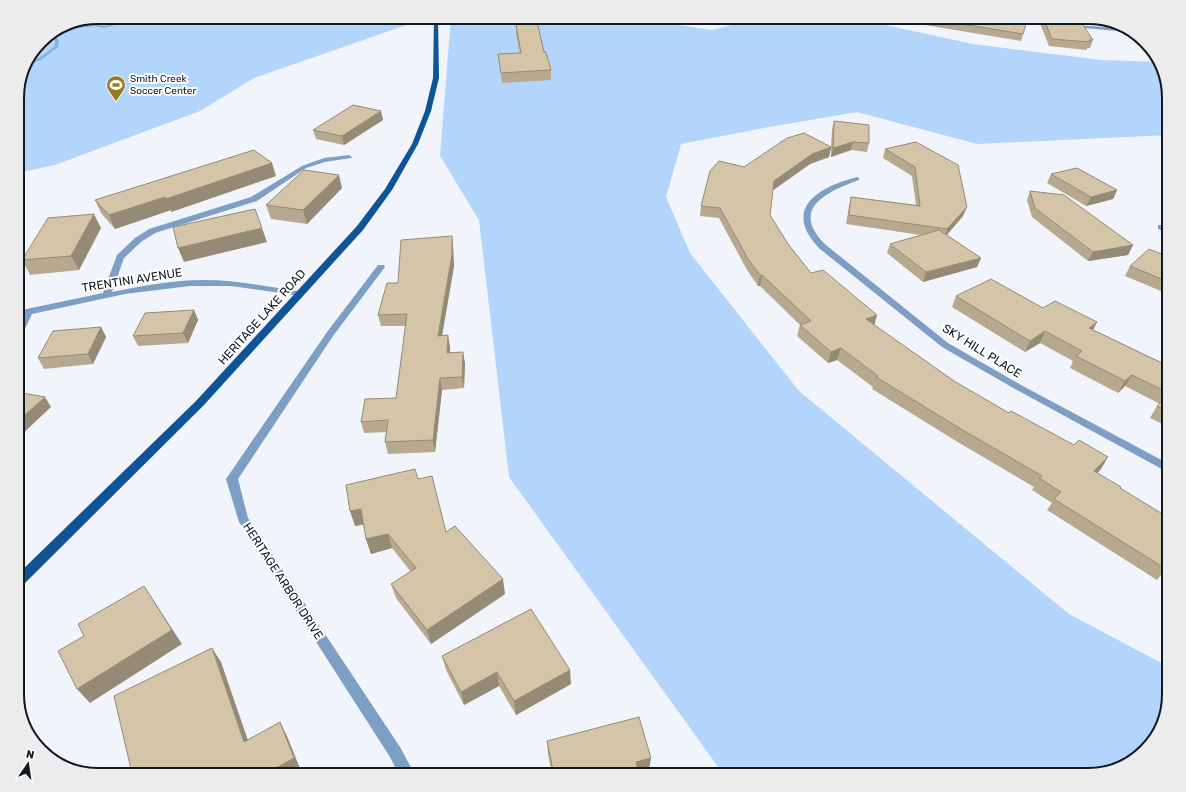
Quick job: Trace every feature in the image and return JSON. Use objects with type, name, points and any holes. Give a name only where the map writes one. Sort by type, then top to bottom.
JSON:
[{"type":"main road","name":"HERITAGE LAKE ROAD","points":[[24,576],[200,403],[360,228],[388,190],[415,144],[428,111],[436,78],[436,24]]},
{"type":"street","points":[[1050,24],[1058,25]]},
{"type":"street","points":[[1065,26],[1114,29]]},
{"type":"street","points":[[107,295],[120,257],[138,240],[152,231],[254,199],[304,167],[324,160],[348,157]]},
{"type":"street","name":"SKY HILL PLACE","points":[[857,180],[835,186],[820,195],[809,206],[806,219],[810,231],[823,247],[945,345],[1024,391],[1162,466]]},
{"type":"street","name":"HERITAGE ARBOR DRIVE","points":[[381,267],[330,334],[232,479],[243,519],[395,752],[403,768]]},
{"type":"street","name":"TRENTINI AVENUE","points":[[24,313],[107,295],[192,283],[232,285],[299,294]]},
{"type":"street","points":[[24,320],[28,312]]},
{"type":"shaded area","name":"Smith Creek Soccer Center","points":[[98,24],[409,24],[254,78],[200,111],[55,165],[24,172],[24,94],[28,74],[39,53],[49,42],[74,28],[84,25]]},
{"type":"shaded area","points":[[450,24],[672,24],[712,30],[736,24],[880,24],[973,44],[1101,60],[1152,62],[1158,74],[1161,89],[1162,135],[977,144],[857,112],[681,144],[666,197],[690,253],[799,391],[1069,614],[1162,663],[1161,708],[1154,727],[1144,743],[1125,758],[1107,765],[1088,768],[719,768],[509,477],[479,220],[440,156]]},
{"type":"building","points":[[538,24],[544,52],[546,52],[551,70],[501,73],[498,54],[521,53],[516,25]]},
{"type":"building","points":[[962,24],[1026,24],[1023,34]]},
{"type":"building","points":[[1046,24],[1082,24],[1093,40],[1089,40],[1090,42],[1052,39]]},
{"type":"building","points":[[353,105],[381,111],[342,136],[313,130]]},
{"type":"building","points":[[834,121],[869,125],[869,143],[853,142],[833,148]]},
{"type":"building","points":[[804,133],[831,147],[812,154],[774,181],[770,215],[788,244],[811,273],[823,270],[877,315],[866,319],[954,381],[1009,413],[1011,411],[1074,445],[1079,440],[1108,457],[1094,471],[1161,513],[1162,512],[1162,566],[1054,499],[1061,492],[1039,478],[1042,476],[876,377],[878,376],[841,348],[831,352],[800,325],[811,321],[762,275],[760,275],[748,259],[720,208],[701,206],[710,171],[719,161],[744,167],[787,138]]},
{"type":"building","points":[[916,142],[958,165],[967,207],[947,229],[849,215],[851,197],[920,206],[915,167],[885,149]]},
{"type":"building","points":[[254,150],[272,163],[166,199],[165,197],[109,215],[95,200]]},
{"type":"building","points":[[1077,168],[1117,190],[1091,197],[1051,174]]},
{"type":"building","points":[[304,170],[339,175],[303,210],[266,205]]},
{"type":"building","points":[[1030,191],[1064,195],[1133,245],[1093,252],[1035,208]]},
{"type":"building","points":[[255,209],[262,228],[178,248],[173,227]]},
{"type":"building","points":[[94,214],[71,256],[24,260],[24,257],[48,218]]},
{"type":"building","points":[[939,230],[981,258],[926,272],[890,244]]},
{"type":"building","points":[[452,236],[452,255],[438,336],[448,335],[447,353],[463,352],[462,377],[440,378],[433,440],[385,442],[388,420],[361,422],[365,399],[396,398],[407,314],[378,315],[387,283],[398,283],[401,240]]},
{"type":"building","points":[[1149,249],[1162,254],[1162,279],[1130,266]]},
{"type":"building","points":[[991,279],[1043,308],[1055,301],[1097,322],[1089,328],[1162,363],[1162,390],[1132,375],[1125,381],[1076,356],[1082,351],[1045,331],[1030,341],[956,296]]},
{"type":"building","points":[[194,310],[183,333],[133,336],[145,313]]},
{"type":"building","points":[[101,327],[88,354],[38,358],[53,331]]},
{"type":"building","points":[[24,393],[45,397],[24,416]]},
{"type":"building","points":[[1162,401],[1162,408],[1157,406]]},
{"type":"building","points":[[415,469],[418,479],[432,476],[446,532],[455,526],[503,579],[427,630],[391,584],[416,568],[388,534],[366,539],[361,509],[350,511],[346,485]]},
{"type":"building","points":[[144,586],[172,630],[77,689],[58,651],[84,636],[78,624]]},
{"type":"building","points":[[531,609],[570,670],[514,701],[497,672],[461,692],[442,656]]},
{"type":"building","points":[[212,648],[244,742],[280,722],[294,758],[276,768],[131,768],[114,696]]},
{"type":"building","points":[[639,717],[651,758],[636,762],[637,768],[553,768],[547,741]]},
{"type":"waterway","points":[[68,31],[78,27],[95,25],[104,27],[115,24]]},
{"type":"waterway","points":[[35,61],[40,59],[57,46],[55,38]]},
{"type":"place","name":"Smith Creek Soccer Center","points":[[116,102]]}]
